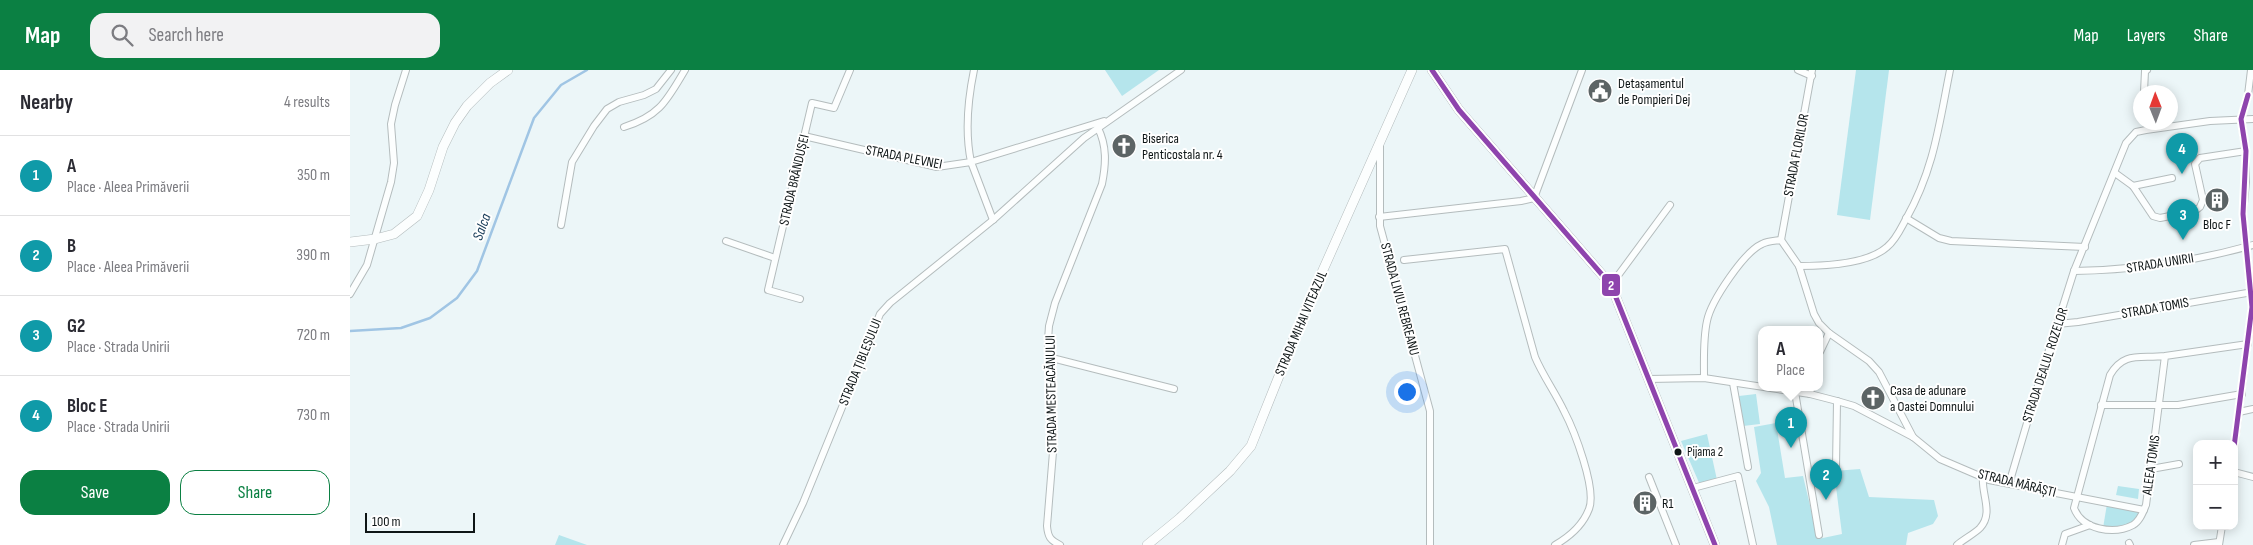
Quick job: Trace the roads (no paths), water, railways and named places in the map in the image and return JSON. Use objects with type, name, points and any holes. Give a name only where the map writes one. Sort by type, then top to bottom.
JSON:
[{"type":"main road","points":[[350,242],[375,239],[394,234],[418,216],[443,147],[455,123],[467,106],[490,83],[508,70]]},
{"type":"main road","name":"STRADA MIHAI VITEAZUL","points":[[1147,545],[1180,518],[1230,471],[1251,446],[1308,306],[1412,70]]},
{"type":"main road","points":[[1432,70],[1459,110],[1611,285],[1715,545]]},
{"type":"street","points":[[350,294],[367,265],[391,182],[394,162],[391,124],[406,70]]},
{"type":"street","points":[[561,224],[572,162],[594,126],[607,108],[656,90],[671,70]]},
{"type":"street","points":[[624,127],[648,117],[662,106],[685,70]]},
{"type":"street","name":"STRADA BRÂNDUȘEI","points":[[800,299],[768,290],[812,103],[834,108],[850,70]]},
{"type":"street","points":[[974,70],[971,83],[968,132],[971,162],[993,220]]},
{"type":"street","name":"STRADA ȚIBLEȘULUI","points":[[784,545],[880,314],[890,303],[993,220],[1098,128],[1181,70]]},
{"type":"street","points":[[1379,217],[1534,198],[1582,70]]},
{"type":"street","points":[[1798,70],[1812,73]]},
{"type":"street","points":[[1799,266],[1838,264],[1875,254],[1887,248],[1897,236],[1918,198],[1931,163],[1950,70]]},
{"type":"street","points":[[2144,85],[2145,71],[2147,70]]},
{"type":"street","points":[[2235,440],[2248,344],[2252,292],[2245,247],[2243,214],[2250,182],[2241,119],[2252,70]]},
{"type":"street","name":"STRADA FLORILOR","points":[[1781,240],[1812,73]]},
{"type":"street","name":"STRADA DEALUL ROZELOR","points":[[2178,124],[2253,119]]},
{"type":"street","name":"STRADA ȚIBLEȘULUI","points":[[971,162],[1108,120]]},
{"type":"street","name":"STRADA MESTEACĂNULUI","points":[[1060,545],[1048,536],[1047,526],[1053,452],[1048,357],[1049,326],[1055,303],[1102,184],[1105,169],[1105,146],[1098,128]]},
{"type":"street","name":"STRADA DEALUL ROZELOR","points":[[2010,484],[2074,272],[2126,143],[2139,130]]},
{"type":"street","name":"STRADA PLEVNEI","points":[[804,136],[937,167],[971,162]]},
{"type":"street","name":"STRADA LIVIU REBREANU","points":[[1380,142],[1379,217],[1385,247],[1430,411],[1430,545]]},
{"type":"street","points":[[2115,172],[2133,186],[2153,216],[2160,218],[2195,211],[2200,207],[2202,200],[2195,164],[2200,158],[2246,151]]},
{"type":"street","points":[[2133,186],[2172,178]]},
{"type":"street","points":[[1611,285],[1670,205]]},
{"type":"street","points":[[1906,218],[1939,238],[1951,241],[2085,247]]},
{"type":"street","points":[[1704,378],[1704,343],[1707,320],[1712,307],[1722,290],[1755,248],[1769,241],[1781,240],[1799,266],[1814,314],[1829,333],[1869,361],[1879,372],[1913,437]]},
{"type":"street","points":[[726,241],[775,258]]},
{"type":"street","name":"STRADA UNIRII","points":[[2074,272],[2108,271],[2168,262],[2253,245]]},
{"type":"street","points":[[1404,260],[1505,249],[1535,357],[1564,411],[1588,475],[1591,497],[1590,508],[1575,530],[1555,545]]},
{"type":"street","name":"STRADA TOMIS","points":[[2057,324],[2252,292]]},
{"type":"street","points":[[1823,346],[1829,333]]},
{"type":"street","points":[[2144,510],[2134,525],[2104,530],[2090,525],[2076,515],[2074,508],[2101,405],[2110,375],[2117,363],[2126,358],[2165,356],[2248,344]]},
{"type":"street","name":"ALEEA TOMIS","points":[[2076,497],[2144,510],[2160,406],[2165,356]]},
{"type":"street","points":[[1048,357],[1174,389]]},
{"type":"street","name":"STRADA MĂRĂȘTI","points":[[1649,378],[1704,378],[1758,387]]},
{"type":"street","points":[[1733,383],[1748,467]]},
{"type":"street","name":"STRADA MĂRĂȘTI","points":[[1787,391],[1810,394],[1854,406],[1913,437],[1940,459],[1983,477],[2076,497]]},
{"type":"street","points":[[1794,392],[1819,535]]},
{"type":"street","points":[[2101,405],[2178,405],[2242,394]]},
{"type":"street","points":[[1836,468],[1837,401]]},
{"type":"street","points":[[2239,412],[2253,409]]},
{"type":"street","points":[[2151,469],[2179,464]]},
{"type":"street","points":[[2238,473],[2253,477]]},
{"type":"street","points":[[1692,488],[1738,476],[1753,545]]},
{"type":"street","points":[[1648,477],[1676,545]]},
{"type":"street","points":[[1957,545],[1980,529],[1985,520],[1987,509],[1983,477]]},
{"type":"street","points":[[2062,545],[2065,534],[2090,525]]},
{"type":"street","points":[[2194,545],[2219,544],[2221,530]]},
{"type":"waterway","name":"Salca","points":[[350,331],[401,328],[430,318],[457,298],[477,271],[534,118],[561,85],[587,70]]},
{"type":"place","name":"Detașamentul de Pompieri Dej","points":[[1600,91]]},
{"type":"place","name":"Biserica Penticostala nr. 4","points":[[1124,146]]},
{"type":"place","name":"Bloc E","points":[[2182,174]]},
{"type":"place","name":"Bloc F","points":[[2217,200]]},
{"type":"place","name":"G2","points":[[2183,240]]},
{"type":"place","name":"Casa de adunare a Oastei Domnului","points":[[1873,398]]},
{"type":"place","name":"A","points":[[1791,448]]},
{"type":"place","name":"Pijama 2","points":[[1678,452]]},
{"type":"place","name":"B","points":[[1826,500]]},
{"type":"place","name":"R1","points":[[1645,503]]}]
